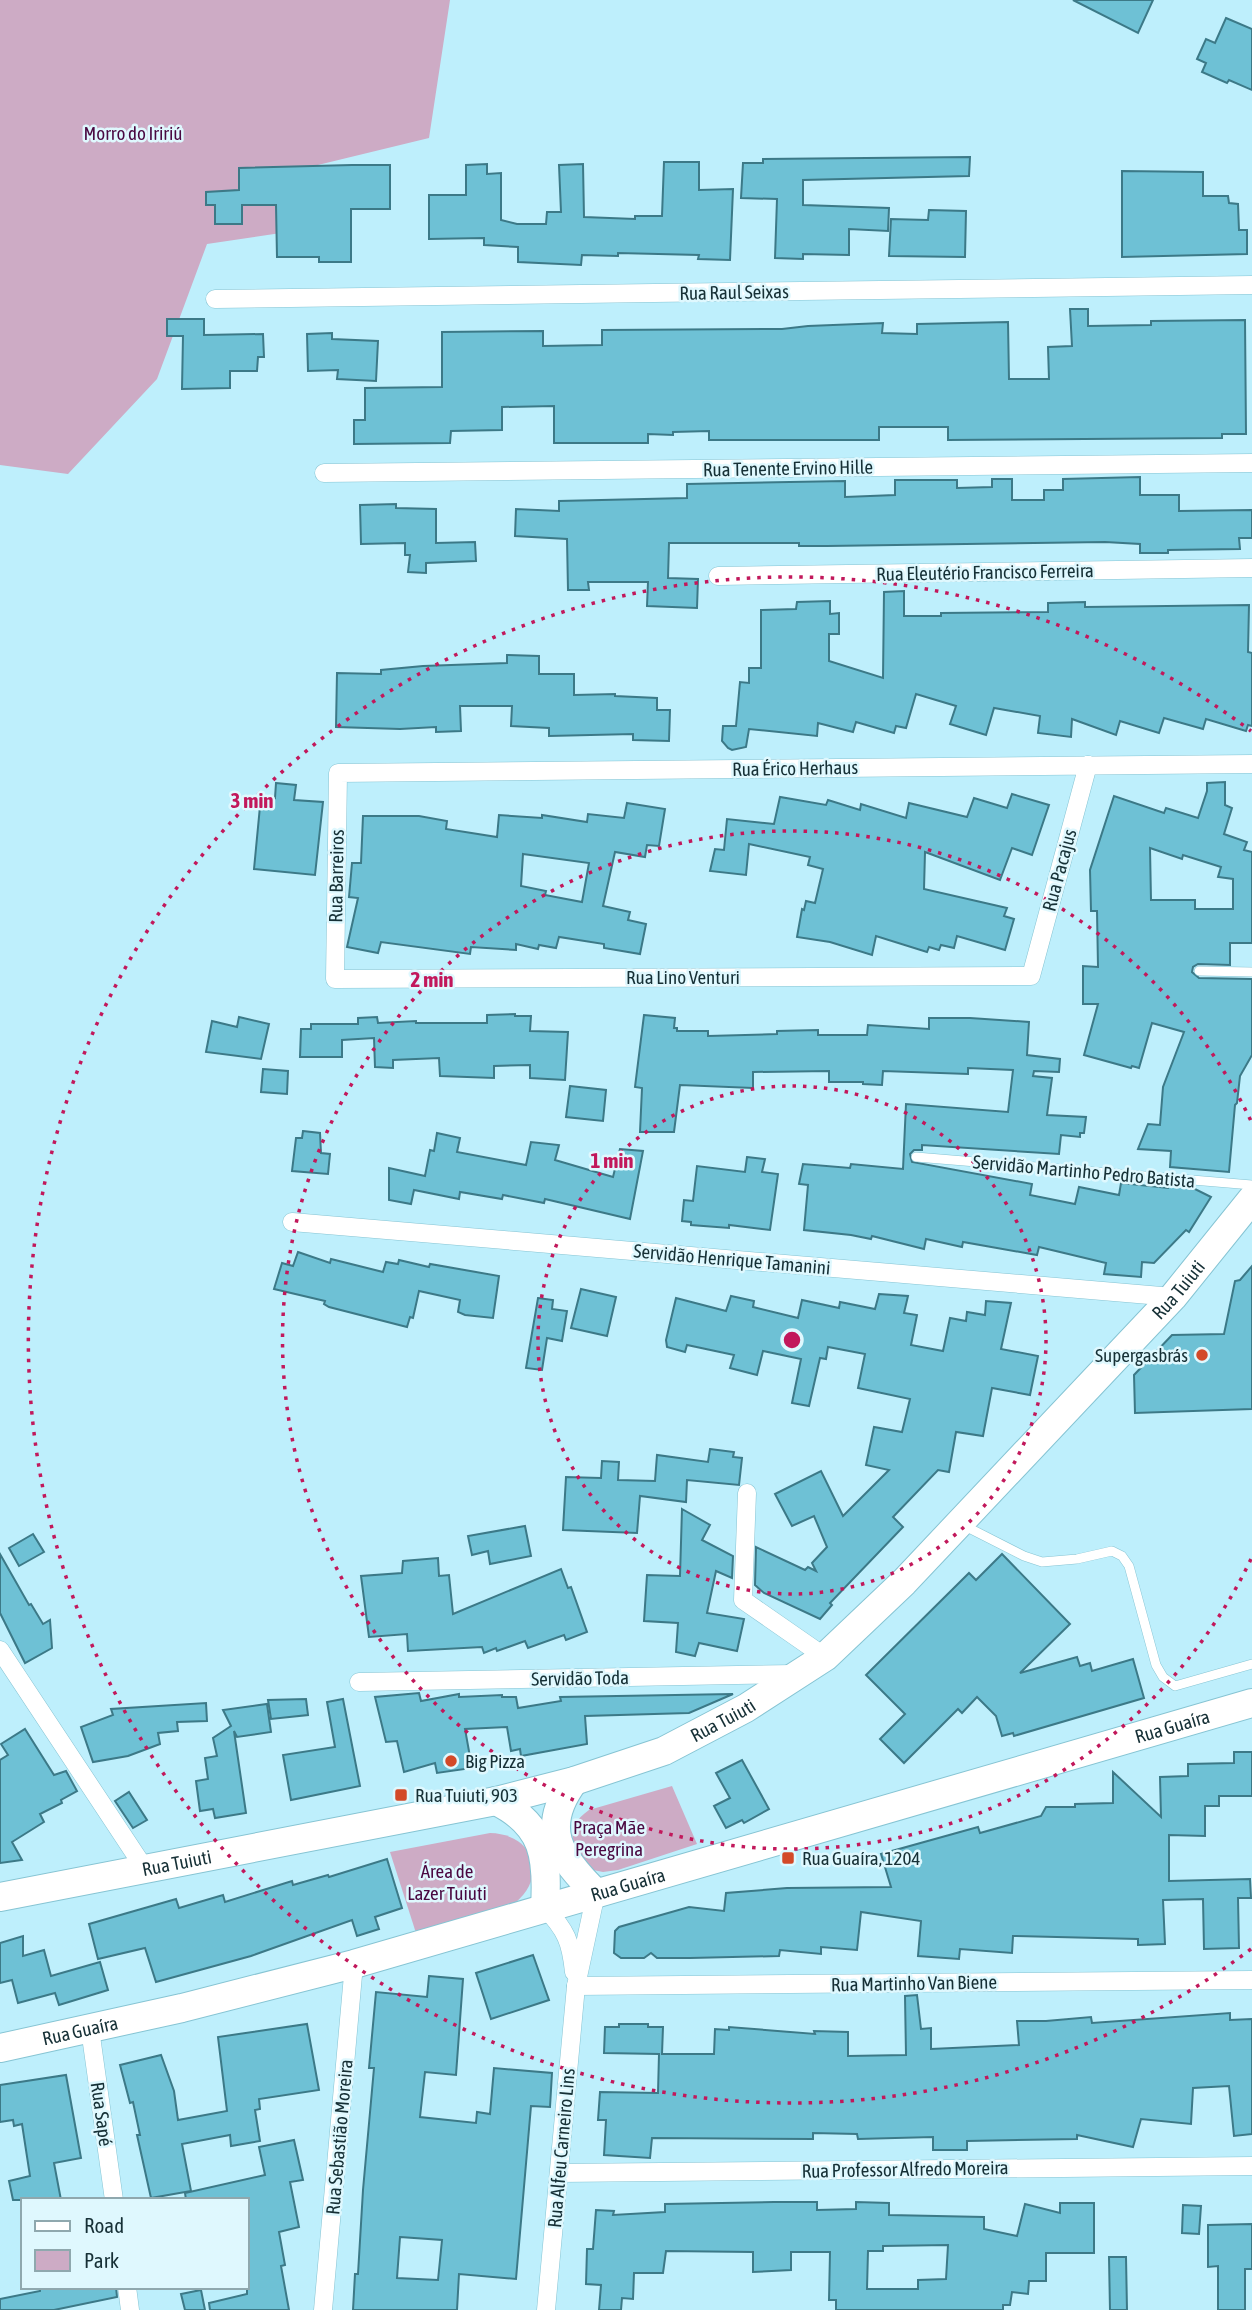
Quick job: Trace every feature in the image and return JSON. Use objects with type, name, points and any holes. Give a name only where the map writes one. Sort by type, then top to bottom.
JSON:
[{"type":"main road","name":"Rua Tuiuti","points":[[0,1897],[496,1801],[637,1761],[720,1723],[825,1657],[878,1608],[1173,1297],[1252,1199]]},
{"type":"main road","name":"Rua Guaíra","points":[[0,2048],[90,2029],[354,1964],[1252,1703]]},
{"type":"main road","points":[[574,1781],[558,1809],[555,1825],[557,1840],[562,1855],[596,1893]]},
{"type":"main road","points":[[496,1801],[513,1809],[527,1822],[538,1838],[544,1855],[545,1909]]},
{"type":"street","name":"Rua Raul Seixas","points":[[215,299],[1252,285]]},
{"type":"street","name":"Rua Tenente Ervino Hille","points":[[324,473],[1252,463]]},
{"type":"street","name":"Rua Eleutério Francisco Ferreira","points":[[718,576],[1252,568]]},
{"type":"street","name":"Rua Érico Herhaus","points":[[338,773],[1252,764]]},
{"type":"street","name":"Rua Pacajus","points":[[1031,976],[1088,765]]},
{"type":"street","name":"Rua Barreiros","points":[[335,979],[338,773]]},
{"type":"street","name":"Rua Lino Venturi","points":[[335,979],[1031,976]]},
{"type":"street","name":"Servidão Henrique Tamanini","points":[[292,1222],[1173,1297]]},
{"type":"street","points":[[747,1493],[743,1600],[825,1657]]},
{"type":"street","points":[[0,1650],[145,1869]]},
{"type":"street","name":"Servidão Toda","points":[[359,1682],[801,1674]]},
{"type":"street","name":"Rua Alfeu Carneiro Lins","points":[[546,2310],[576,1986],[596,1893]]},
{"type":"street","name":"Rua Alfeu Carneiro Lins","points":[[545,1909],[558,1922],[571,1947],[576,1986]]},
{"type":"street","name":"Rua Sebastião Moreira","points":[[323,2310],[354,1964]]},
{"type":"street","name":"Rua Martinho Van Biene","points":[[576,1986],[1252,1980]]},
{"type":"street","name":"Rua Sapé","points":[[90,2029],[114,2198]]},
{"type":"street","name":"Rua Professor Alfredo Moreira","points":[[559,2173],[1252,2166]]},
{"type":"street","points":[[127,2289],[130,2310]]},
{"type":"lane","points":[[1199,971],[1252,972]]},
{"type":"lane","name":"Servidão Martinho Pedro Batista","points":[[916,1157],[1252,1185]]},
{"type":"lane","points":[[960,1524],[1024,1556],[1042,1562],[1077,1559],[1112,1551],[1122,1556],[1129,1566],[1156,1665],[1163,1677],[1175,1686],[1252,1664]]},
{"type":"green space","name":"Morro do Iririú","points":[[0,0],[450,0],[429,138],[289,172],[301,230],[207,244],[157,379],[68,474],[0,465]]},
{"type":"green space","name":"Praça Mãe Peregrina","points":[[672,1786],[697,1844],[618,1870],[603,1872],[588,1869],[573,1838],[575,1824],[580,1817],[589,1810]]},
{"type":"green space","name":"Área de Lazer Tuiuti","points":[[490,1833],[505,1835],[526,1848],[533,1869],[525,1892],[515,1903],[416,1933],[390,1852]]},
{"type":"building","points":[[1073,0],[1153,0],[1138,33]]},
{"type":"building","points":[[1226,18],[1252,29],[1252,90],[1202,72],[1206,63],[1197,59],[1206,39],[1215,43]]},
{"type":"building","points":[[970,157],[969,176],[803,180],[803,205],[889,208],[888,231],[849,229],[849,255],[803,254],[803,259],[775,258],[777,199],[741,198],[743,163],[763,163],[763,159]]},
{"type":"building","points":[[664,162],[699,162],[699,190],[733,189],[730,260],[698,259],[699,255],[618,253],[618,256],[582,255],[581,265],[518,262],[518,247],[484,245],[484,238],[429,239],[429,195],[466,195],[466,165],[487,164],[487,174],[501,173],[501,220],[517,224],[546,224],[547,212],[561,212],[559,165],[583,164],[584,217],[635,219],[635,216],[662,216]]},
{"type":"building","points":[[390,165],[390,209],[351,209],[351,262],[319,262],[319,257],[277,257],[276,205],[242,205],[242,224],[215,224],[215,205],[206,205],[206,192],[239,190],[239,168]]},
{"type":"building","points":[[1122,171],[1203,172],[1203,196],[1228,196],[1229,203],[1238,204],[1239,230],[1247,230],[1247,254],[1122,257]]},
{"type":"building","points":[[929,210],[966,211],[965,257],[889,256],[891,219],[928,220]]},
{"type":"building","points":[[1070,309],[1088,309],[1088,326],[1151,325],[1151,321],[1245,320],[1246,434],[1222,434],[1222,438],[948,440],[948,427],[879,427],[879,440],[709,440],[709,431],[673,432],[673,435],[648,434],[648,443],[554,443],[554,406],[502,407],[502,430],[451,431],[450,443],[354,444],[354,420],[365,420],[365,388],[442,387],[442,332],[543,331],[543,346],[602,345],[602,330],[782,329],[883,323],[882,333],[917,334],[917,324],[1008,322],[1009,379],[1049,379],[1048,347],[1072,346]]},
{"type":"building","points":[[167,319],[204,319],[204,335],[263,334],[264,357],[258,357],[257,371],[230,371],[230,388],[182,389],[183,336],[167,336]]},
{"type":"building","points":[[332,333],[332,339],[378,341],[376,381],[337,379],[338,370],[308,371],[307,334]]},
{"type":"building","points":[[1140,477],[1140,495],[1179,495],[1179,511],[1252,510],[1252,538],[1239,538],[1240,549],[1168,550],[1168,553],[1140,553],[1140,544],[1105,542],[827,546],[799,546],[799,543],[669,543],[668,578],[698,579],[697,608],[647,606],[648,582],[588,582],[589,590],[568,590],[567,539],[515,536],[516,509],[559,511],[559,501],[687,498],[687,484],[845,481],[845,497],[895,495],[895,480],[957,480],[957,488],[992,487],[992,479],[1012,479],[1012,500],[1044,500],[1044,490],[1063,490],[1063,479]]},
{"type":"building","points":[[396,504],[396,508],[436,509],[436,543],[475,542],[476,561],[426,563],[426,573],[408,572],[410,555],[405,555],[405,543],[361,544],[360,505]]},
{"type":"building","points":[[904,591],[904,616],[1048,612],[1048,603],[1085,602],[1085,607],[1249,605],[1248,652],[1252,653],[1252,726],[1248,725],[1246,731],[1206,719],[1203,729],[1164,718],[1159,733],[1120,721],[1116,735],[1072,719],[1071,737],[1038,733],[1040,716],[994,708],[986,735],[950,724],[956,706],[916,694],[906,728],[896,726],[894,733],[856,722],[853,732],[818,723],[817,736],[749,729],[746,747],[732,750],[728,748],[722,741],[723,726],[736,726],[740,682],[749,683],[749,668],[761,668],[761,610],[796,609],[797,602],[830,601],[830,614],[839,613],[839,634],[829,634],[829,661],[883,678],[884,592]]},
{"type":"building","points":[[507,655],[539,656],[539,674],[574,674],[574,695],[615,694],[657,698],[657,710],[670,710],[669,741],[633,740],[633,734],[549,736],[549,728],[511,726],[512,706],[460,706],[461,731],[436,732],[436,727],[336,727],[337,673],[381,674],[381,670],[423,666],[507,663]]},
{"type":"building","points":[[1225,782],[1225,805],[1232,808],[1224,834],[1247,842],[1244,850],[1252,852],[1252,943],[1230,943],[1230,965],[1198,964],[1193,967],[1192,972],[1199,978],[1252,979],[1252,1055],[1240,1076],[1229,1172],[1170,1167],[1171,1151],[1138,1149],[1148,1124],[1160,1125],[1163,1087],[1184,1032],[1152,1023],[1139,1068],[1084,1055],[1098,1004],[1083,1004],[1083,966],[1098,967],[1097,911],[1091,911],[1090,870],[1114,796],[1164,813],[1166,808],[1198,818],[1207,783]],"holes":[[[1150,848],[1182,859],[1183,855],[1221,867],[1218,877],[1233,879],[1233,909],[1195,909],[1195,900],[1151,900]]]},
{"type":"building","points":[[276,783],[296,785],[294,800],[323,802],[315,875],[254,869],[261,796],[275,798]]},
{"type":"building","points":[[1012,794],[1049,805],[1032,855],[1012,848],[1000,880],[925,852],[924,889],[1007,908],[1004,916],[1014,919],[1005,950],[957,936],[954,948],[941,945],[939,950],[929,947],[927,952],[876,936],[872,955],[830,942],[797,937],[802,909],[804,910],[806,901],[815,903],[823,869],[808,865],[810,857],[749,844],[746,875],[710,871],[715,849],[724,850],[727,819],[774,824],[780,797],[826,805],[828,800],[860,810],[861,804],[906,818],[909,803],[967,817],[974,798],[1007,808]]},
{"type":"building","points":[[627,803],[665,809],[659,846],[647,845],[645,857],[615,852],[603,906],[630,912],[628,920],[646,924],[640,954],[604,948],[604,944],[559,937],[556,948],[539,945],[538,949],[516,944],[516,950],[471,947],[470,954],[381,942],[378,953],[347,947],[358,898],[349,897],[352,863],[361,863],[363,816],[419,816],[447,821],[446,829],[497,837],[499,815],[542,818],[542,815],[587,822],[588,814],[624,818]],"holes":[[[523,854],[589,863],[582,902],[545,895],[546,891],[521,886]]]},
{"type":"building","points":[[487,1015],[531,1016],[530,1031],[568,1032],[565,1080],[530,1078],[530,1065],[494,1066],[494,1078],[440,1076],[439,1058],[393,1060],[393,1068],[375,1067],[374,1038],[342,1040],[342,1057],[300,1057],[301,1029],[311,1029],[311,1024],[358,1024],[358,1018],[377,1017],[378,1023],[487,1023]]},
{"type":"building","points":[[644,1015],[675,1018],[674,1028],[677,1028],[677,1031],[708,1031],[708,1036],[818,1030],[818,1035],[867,1035],[868,1025],[929,1029],[929,1018],[1029,1022],[1027,1055],[1060,1059],[1059,1072],[1034,1071],[1033,1076],[1052,1078],[1047,1115],[1086,1117],[1084,1133],[1080,1133],[1080,1137],[1061,1135],[1059,1154],[922,1145],[922,1150],[914,1150],[910,1154],[912,1162],[1032,1184],[1030,1195],[1075,1204],[1079,1187],[1119,1195],[1121,1183],[1168,1188],[1169,1185],[1191,1187],[1211,1197],[1189,1232],[1186,1230],[1154,1263],[1142,1262],[1141,1277],[1104,1274],[1106,1263],[1039,1247],[1037,1255],[963,1242],[962,1247],[926,1239],[924,1249],[872,1236],[871,1239],[804,1230],[808,1185],[799,1184],[803,1164],[850,1168],[851,1164],[903,1169],[906,1104],[1008,1112],[1013,1070],[968,1068],[968,1074],[883,1071],[882,1085],[829,1082],[829,1071],[753,1072],[753,1088],[680,1085],[674,1132],[640,1132],[642,1088],[635,1087]]},
{"type":"building","points":[[239,1017],[269,1024],[261,1059],[206,1052],[212,1021],[237,1027]]},
{"type":"building","points":[[263,1069],[288,1071],[287,1094],[261,1092]]},
{"type":"building","points":[[570,1086],[606,1090],[603,1121],[566,1117]]},
{"type":"building","points":[[303,1131],[320,1133],[321,1153],[330,1154],[328,1174],[292,1171],[296,1138],[302,1138]]},
{"type":"building","points":[[437,1133],[460,1138],[457,1152],[526,1165],[531,1142],[559,1145],[555,1160],[613,1177],[620,1149],[643,1151],[630,1219],[545,1199],[544,1203],[503,1195],[502,1199],[460,1192],[459,1199],[414,1190],[411,1204],[389,1200],[389,1168],[425,1176],[430,1150],[434,1151]]},
{"type":"building","points":[[747,1157],[765,1159],[762,1172],[778,1174],[770,1230],[729,1225],[729,1228],[691,1225],[691,1222],[682,1221],[684,1200],[693,1201],[697,1166],[745,1172]]},
{"type":"building","points":[[298,1252],[330,1263],[331,1259],[383,1272],[386,1262],[398,1264],[399,1260],[429,1267],[430,1264],[499,1276],[493,1318],[465,1315],[458,1312],[460,1300],[419,1291],[413,1318],[410,1317],[407,1327],[329,1307],[324,1304],[325,1301],[274,1289],[282,1263],[293,1266]]},
{"type":"building","name":"Supergasbrás","points":[[1252,1266],[1252,1409],[1135,1413],[1134,1375],[1172,1335],[1224,1334],[1235,1281],[1240,1280]]},
{"type":"building","points":[[581,1289],[616,1297],[607,1336],[571,1328]]},
{"type":"building","points":[[879,1294],[908,1296],[904,1313],[917,1315],[911,1345],[943,1351],[950,1318],[966,1321],[967,1312],[985,1315],[986,1301],[1011,1303],[1001,1349],[1038,1356],[1030,1395],[992,1388],[983,1436],[956,1432],[949,1472],[938,1470],[893,1517],[903,1527],[830,1603],[832,1605],[820,1619],[764,1593],[755,1585],[756,1547],[805,1570],[808,1567],[816,1571],[812,1563],[827,1547],[814,1516],[792,1526],[775,1494],[821,1471],[843,1516],[889,1470],[866,1465],[874,1427],[902,1432],[910,1399],[858,1388],[865,1354],[828,1347],[826,1359],[820,1358],[809,1406],[792,1403],[801,1359],[763,1351],[757,1375],[730,1368],[734,1355],[687,1345],[685,1352],[667,1347],[666,1340],[676,1298],[726,1311],[731,1296],[754,1301],[753,1307],[798,1318],[802,1300],[839,1308],[840,1302],[875,1309]]},
{"type":"building","points":[[538,1298],[553,1300],[552,1309],[567,1311],[562,1341],[547,1338],[542,1370],[526,1368]]},
{"type":"building","points":[[710,1449],[734,1452],[733,1457],[742,1458],[739,1485],[687,1480],[686,1502],[640,1496],[637,1533],[563,1530],[566,1477],[601,1478],[602,1461],[619,1462],[618,1480],[655,1481],[657,1455],[708,1462]]},
{"type":"building","points":[[682,1509],[710,1525],[702,1540],[733,1556],[732,1578],[716,1571],[707,1613],[744,1619],[737,1651],[699,1643],[695,1656],[676,1652],[678,1623],[644,1621],[647,1575],[680,1576]]},
{"type":"building","points":[[525,1526],[531,1556],[490,1564],[488,1551],[472,1555],[468,1536]]},
{"type":"building","points":[[33,1534],[44,1552],[19,1566],[9,1548]]},
{"type":"building","points":[[0,1554],[43,1624],[50,1620],[52,1648],[25,1663],[0,1613]]},
{"type":"building","points":[[1002,1554],[1070,1624],[1020,1673],[1077,1657],[1080,1666],[1090,1663],[1092,1671],[1133,1659],[1144,1698],[1014,1736],[1013,1733],[1002,1736],[996,1716],[977,1697],[962,1713],[958,1709],[904,1763],[880,1739],[905,1714],[866,1675],[969,1573],[976,1580]]},
{"type":"building","points":[[438,1558],[439,1576],[449,1575],[453,1614],[561,1569],[568,1588],[571,1587],[587,1632],[566,1640],[564,1635],[528,1648],[525,1641],[484,1653],[482,1647],[408,1651],[407,1634],[369,1637],[361,1576],[402,1573],[403,1561]]},
{"type":"building","points":[[419,1693],[421,1701],[459,1694],[459,1697],[516,1697],[518,1708],[561,1701],[560,1697],[733,1694],[689,1713],[585,1716],[587,1744],[521,1756],[520,1749],[511,1751],[507,1727],[465,1729],[472,1768],[437,1773],[435,1763],[404,1772],[397,1741],[386,1742],[375,1697]]},
{"type":"building","points":[[306,1699],[308,1715],[271,1719],[268,1700]]},
{"type":"building","points":[[343,1699],[360,1786],[291,1800],[283,1755],[335,1747],[327,1702]]},
{"type":"building","points":[[206,1703],[207,1721],[177,1722],[178,1731],[158,1733],[160,1744],[128,1756],[93,1762],[81,1727],[113,1715],[111,1709]]},
{"type":"building","points":[[267,1704],[271,1732],[237,1737],[234,1731],[246,1813],[215,1818],[213,1809],[200,1811],[196,1781],[208,1779],[205,1758],[217,1756],[213,1738],[231,1726],[223,1710]]},
{"type":"building","points":[[25,1729],[54,1775],[66,1771],[77,1791],[61,1800],[62,1803],[40,1814],[44,1822],[12,1842],[22,1860],[0,1863],[0,1760],[8,1755],[1,1744]]},
{"type":"building","points":[[1234,1752],[1252,1752],[1252,1796],[1219,1796],[1219,1806],[1205,1806],[1205,1836],[1169,1835],[1169,1881],[1250,1879],[1251,1898],[1238,1898],[1239,1948],[1204,1949],[1203,1899],[1163,1900],[1165,1944],[1138,1945],[1138,1939],[1013,1936],[1012,1953],[960,1949],[959,1959],[918,1956],[921,1921],[861,1912],[857,1950],[821,1947],[821,1954],[780,1950],[779,1956],[690,1958],[657,1958],[651,1953],[644,1958],[621,1958],[614,1953],[615,1931],[619,1927],[689,1907],[724,1911],[726,1893],[787,1888],[891,1887],[881,1854],[978,1827],[980,1833],[1041,1816],[1046,1807],[1113,1803],[1113,1772],[1161,1817],[1160,1777],[1188,1776],[1188,1764],[1234,1763]]},
{"type":"building","points":[[742,1760],[769,1809],[744,1823],[742,1820],[726,1828],[714,1806],[730,1798],[716,1773]]},
{"type":"building","points":[[129,1792],[147,1820],[133,1828],[115,1801]]},
{"type":"building","points":[[387,1859],[402,1908],[375,1917],[379,1929],[357,1936],[352,1920],[251,1956],[156,1982],[145,1948],[98,1959],[89,1924],[176,1899],[179,1908],[223,1895],[225,1902],[292,1881],[293,1885],[328,1875],[329,1877]]},
{"type":"building","points":[[23,1936],[23,1956],[44,1950],[51,1976],[100,1962],[108,1990],[59,2005],[55,1993],[18,2003],[12,1980],[0,1983],[0,1943]]},
{"type":"building","points":[[533,1955],[549,2000],[491,2019],[476,1973]]},
{"type":"building","points":[[429,1976],[463,1979],[456,2075],[425,2072],[420,2117],[476,2123],[477,2112],[490,2114],[494,2068],[552,2073],[550,2107],[531,2106],[516,2279],[459,2274],[457,2310],[353,2310],[374,2068],[369,2068],[376,1992],[427,1997]],"holes":[[[400,2237],[442,2240],[438,2280],[397,2278]]]},
{"type":"building","points":[[917,1995],[921,2029],[931,2028],[931,2049],[1019,2045],[1017,2021],[1091,2017],[1092,2023],[1230,2013],[1230,2020],[1252,2019],[1252,2134],[1234,2136],[1229,2086],[1193,2088],[1191,2124],[1141,2119],[1133,2147],[1077,2135],[1077,2139],[967,2141],[967,2150],[933,2150],[933,2137],[858,2139],[857,2134],[813,2133],[813,2139],[652,2138],[650,2158],[604,2155],[606,2120],[598,2120],[600,2092],[658,2093],[659,2054],[604,2053],[605,2027],[648,2024],[648,2027],[663,2027],[662,2054],[714,2054],[715,2029],[729,2030],[729,2027],[815,2034],[814,2031],[848,2032],[848,2056],[906,2055],[905,1996]]},
{"type":"building","points":[[307,2024],[319,2090],[259,2099],[260,2109],[255,2110],[260,2141],[231,2146],[230,2135],[182,2144],[191,2191],[151,2198],[137,2135],[140,2135],[133,2102],[130,2103],[120,2065],[161,2055],[174,2091],[178,2120],[227,2111],[218,2037]]},
{"type":"building","points":[[66,2075],[81,2158],[54,2163],[61,2198],[13,2200],[9,2181],[30,2176],[22,2124],[14,2126],[13,2120],[0,2122],[0,2085]]},
{"type":"building","points":[[294,2140],[303,2180],[290,2182],[299,2227],[279,2232],[285,2265],[281,2266],[289,2310],[210,2310],[209,2303],[247,2294],[248,2198],[186,2198],[185,2193],[265,2175],[259,2147]]},
{"type":"building","points":[[817,2202],[817,2210],[856,2209],[856,2202],[889,2203],[889,2215],[984,2217],[984,2229],[1017,2236],[1025,2204],[1060,2213],[1060,2203],[1094,2203],[1094,2253],[1046,2253],[1046,2281],[1029,2281],[1028,2294],[1012,2292],[1010,2305],[1003,2305],[1003,2310],[836,2310],[836,2300],[829,2300],[830,2252],[791,2252],[791,2270],[753,2272],[753,2252],[666,2251],[663,2273],[634,2273],[633,2299],[622,2298],[621,2310],[599,2310],[601,2285],[586,2284],[587,2249],[593,2249],[596,2210],[614,2211],[613,2215],[665,2212],[665,2204]],"holes":[[[948,2245],[946,2279],[918,2280],[918,2289],[867,2289],[868,2251],[883,2251],[883,2246]]]},
{"type":"building","points":[[1183,2205],[1201,2206],[1199,2234],[1182,2233]]},
{"type":"building","points":[[1252,2224],[1252,2269],[1245,2269],[1245,2310],[1218,2310],[1218,2266],[1208,2267],[1208,2225]]},
{"type":"building","points":[[1109,2257],[1126,2257],[1127,2310],[1110,2310]]},
{"type":"building","points":[[116,2289],[117,2297],[54,2310],[0,2310],[0,2299],[40,2291]]},
{"type":"building","points":[[201,2290],[205,2310],[185,2310],[181,2294]]},
{"type":"place","name":"Supergasbrás","points":[[1202,1355]]},
{"type":"place","name":"Big Pizza","points":[[451,1761]]},
{"type":"place","name":"Rua Tuiuti, 903","points":[[401,1795]]},
{"type":"place","name":"Rua Guaíra, 1204","points":[[788,1858]]}]
